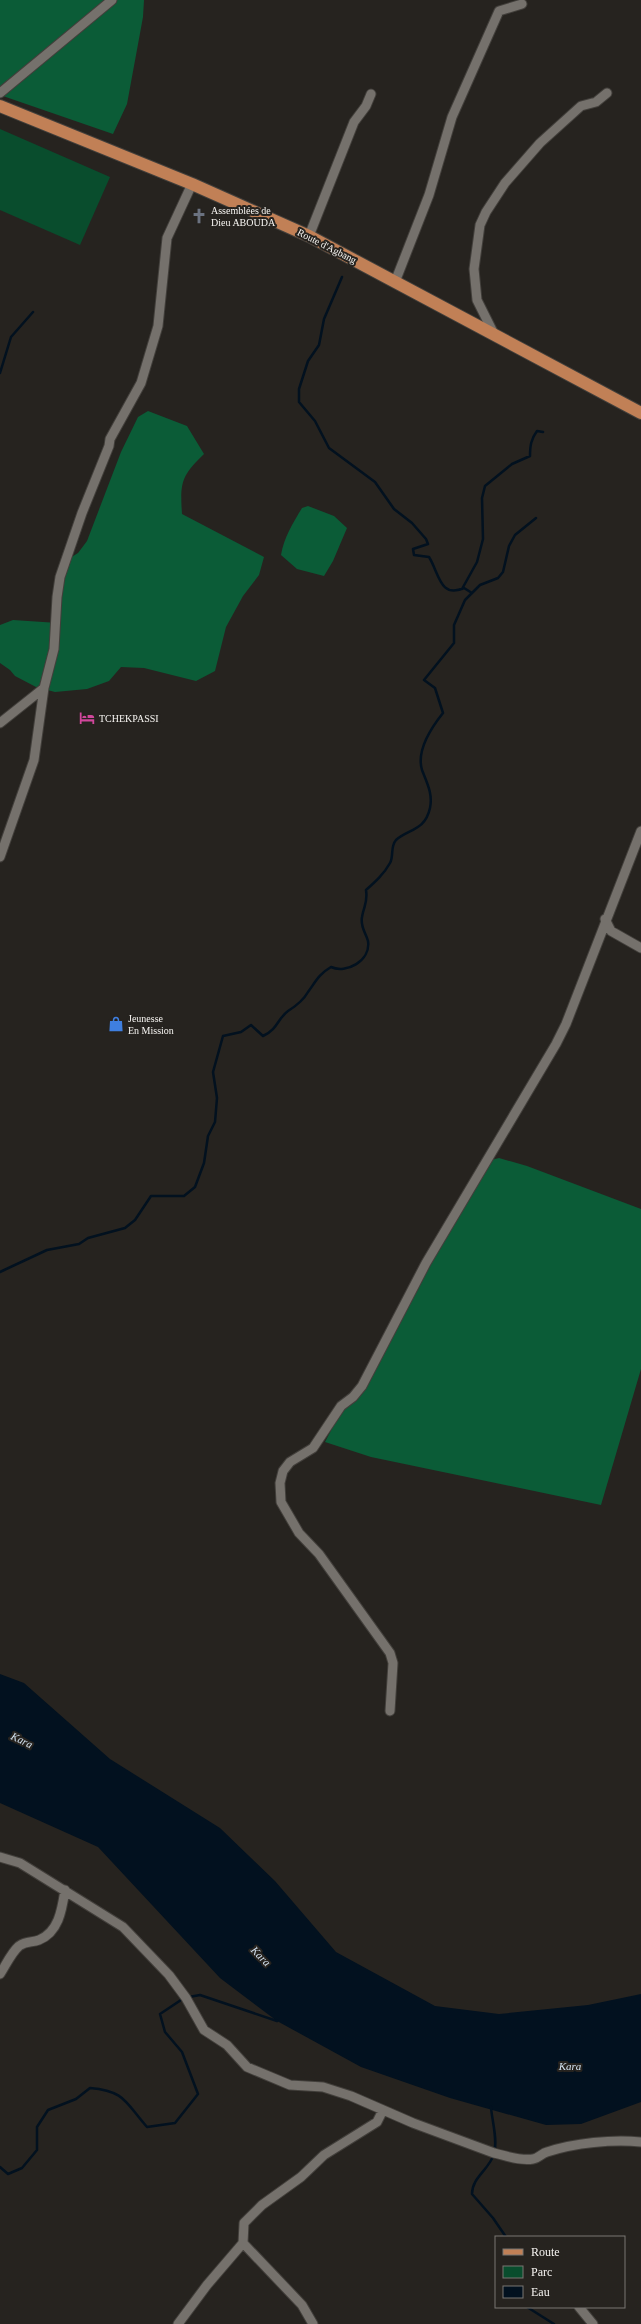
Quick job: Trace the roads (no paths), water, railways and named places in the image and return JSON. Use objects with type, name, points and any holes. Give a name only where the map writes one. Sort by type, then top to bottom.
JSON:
[{"type":"main road","name":"Route d'Agbang","points":[[0,106],[192,184],[309,236],[493,332],[641,413]]},
{"type":"street","points":[[0,93],[112,0]]},
{"type":"street","points":[[395,282],[429,195],[452,117],[487,34],[498,11],[522,4]]},
{"type":"street","points":[[493,332],[477,300],[474,269],[480,225],[486,212],[505,183],[540,143],[581,106],[596,102],[606,93]]},
{"type":"street","points":[[309,236],[354,122],[366,106],[371,94]]},
{"type":"street","points":[[0,857],[34,760],[44,688],[54,649],[57,597],[60,577],[82,513],[109,446],[110,439],[141,383],[158,326],[167,238],[192,184]]},
{"type":"street","points":[[0,723],[44,688]]},
{"type":"street","points":[[390,1711],[393,1663],[390,1653],[319,1554],[299,1533],[281,1502],[280,1483],[283,1472],[290,1462],[313,1448],[341,1406],[353,1397],[362,1386],[426,1263],[556,1044],[566,1024],[641,831]]},
{"type":"street","points":[[606,919],[611,931],[641,948]]},
{"type":"street","points":[[0,1857],[20,1863],[123,1927],[169,1975],[186,1998],[204,2030],[227,2045],[247,2067],[277,2081],[290,2085],[323,2087],[494,2153],[523,2160],[536,2159],[546,2152],[578,2146],[620,2140],[641,2142]]},
{"type":"street","points":[[0,1974],[19,1947],[28,1940],[38,1941],[51,1933],[59,1921],[65,1890]]},
{"type":"street","points":[[178,2324],[207,2285],[243,2243],[244,2223],[262,2205],[301,2177],[324,2155],[377,2122],[383,2110]]},
{"type":"street","points":[[243,2243],[302,2305],[313,2324]]},
{"type":"street","points":[[580,2308],[593,2324]]},
{"type":"water","name":"Kara","points":[[0,1674],[24,1683],[110,1759],[220,1828],[275,1881],[336,1952],[435,2006],[499,2014],[588,2005],[641,1994],[641,2102],[581,2124],[546,2125],[450,2098],[361,2067],[277,2021],[220,1978],[98,1847],[0,1803]]},
{"type":"waterway","points":[[342,277],[324,319],[319,345],[308,361],[299,389],[299,402],[315,421],[329,448],[375,482],[394,509],[412,523],[426,539],[428,544],[413,549],[414,555],[429,557],[441,583],[445,587],[450,590],[464,588],[472,593]]},
{"type":"waterway","points":[[0,373],[11,337],[33,312]]},
{"type":"waterway","points":[[462,589],[477,562],[483,539],[482,498],[485,486],[512,464],[530,456],[533,437],[537,431],[543,432]]},
{"type":"waterway","points":[[0,1272],[47,1250],[79,1244],[88,1238],[125,1228],[135,1220],[151,1196],[184,1196],[195,1187],[204,1163],[208,1136],[215,1122],[217,1098],[213,1072],[223,1036],[241,1032],[251,1025],[263,1036],[272,1030],[288,1011],[302,1001],[323,972],[331,967],[344,969],[362,960],[368,948],[368,941],[362,927],[366,890],[388,867],[396,840],[420,825],[428,816],[430,808],[431,798],[428,784],[422,770],[421,755],[430,732],[443,713],[435,688],[424,680],[454,643],[454,625],[465,600],[480,585],[498,578],[503,572],[509,546],[515,535],[536,518]]},
{"type":"waterway","points":[[189,1997],[200,1995],[277,2021]]},
{"type":"waterway","points":[[0,2167],[8,2174],[22,2168],[37,2150],[37,2127],[48,2110],[76,2099],[90,2088],[111,2092],[118,2095],[129,2104],[147,2127],[175,2123],[198,2094],[182,2052],[165,2032],[160,2014],[184,1998]]},
{"type":"waterway","points":[[491,2107],[495,2137],[494,2154],[492,2160],[475,2183],[472,2194],[493,2218],[505,2236]]},
{"type":"waterway","points":[[529,2308],[554,2324]]},
{"type":"place","name":"Assemblées de Dieu ABOUDA","points":[[199,216]]},
{"type":"place","name":"TCHEKPASSI","points":[[87,718]]},
{"type":"place","name":"Jeunesse En Mission","points":[[116,1024]]}]
